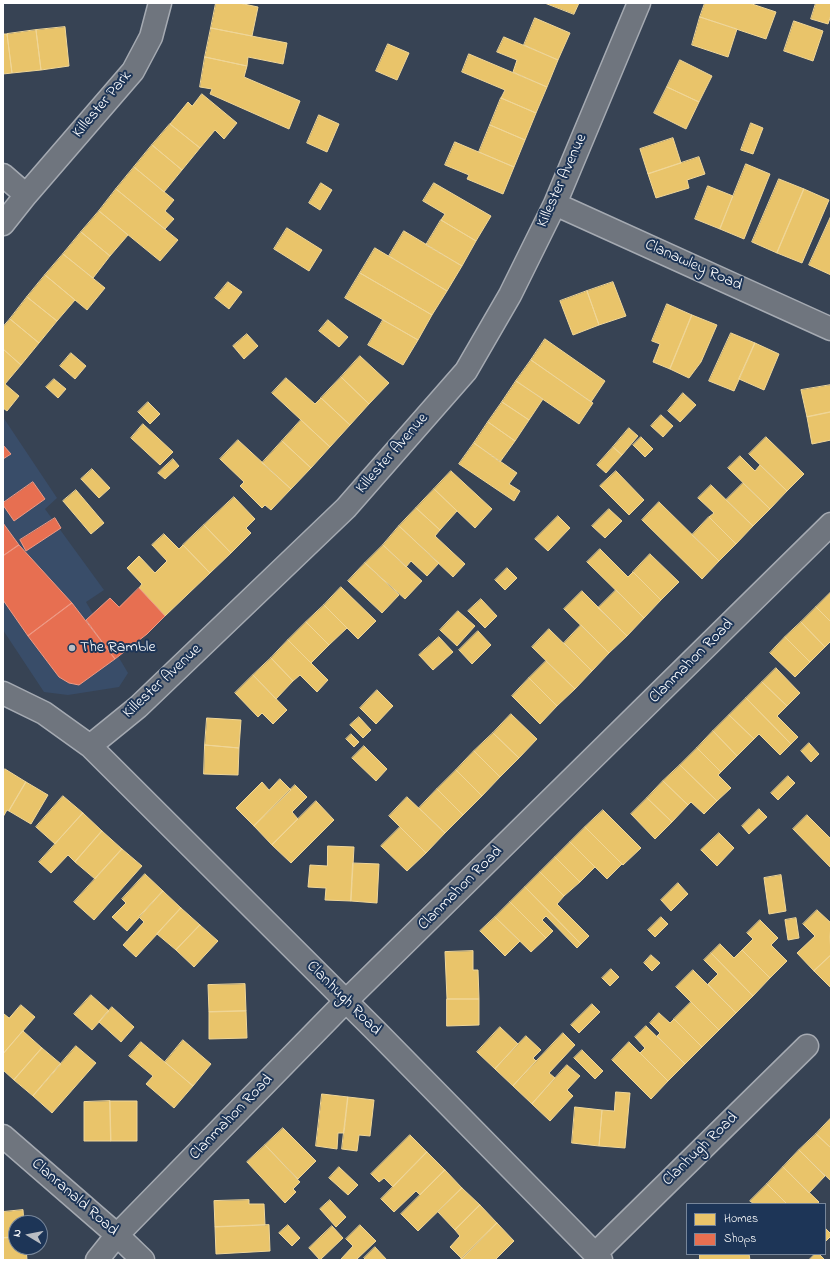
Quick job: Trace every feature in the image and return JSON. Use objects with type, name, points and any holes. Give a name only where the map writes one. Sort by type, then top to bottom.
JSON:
[{"type":"street","name":"Killester Park","points":[[3,224],[26,194],[133,71],[151,38],[160,3]]},
{"type":"street","name":"Killester Avenue","points":[[90,746],[138,707],[346,508],[466,371],[510,295],[554,204],[639,3]]},
{"type":"street","points":[[3,175],[26,194]]},
{"type":"street","name":"Clanawley Road","points":[[554,204],[831,328]]},
{"type":"street","name":"Clanmahon Road","points":[[98,1260],[117,1235],[345,1002],[831,524]]},
{"type":"street","points":[[5,691],[44,714],[90,746]]},
{"type":"street","name":"Clanhugh Road","points":[[90,746],[598,1257],[806,1046]]},
{"type":"street","name":"Clanranald Road","points":[[3,1136],[117,1235],[143,1260]]},
{"type":"shaded area","points":[[3,417],[57,498],[45,509],[104,590],[86,602],[128,673],[119,687],[68,695],[44,692],[3,630]]},
{"type":"building: Homes","points":[[216,3],[239,3],[258,7],[252,36],[211,28]]},
{"type":"building: Homes","points":[[545,3],[579,3],[574,14]]},
{"type":"building: Homes","points":[[705,3],[749,3],[776,12],[766,39],[700,17]]},
{"type":"building: Homes","points":[[816,3],[831,3],[831,15],[828,24],[811,19]]},
{"type":"building: Homes","points":[[700,17],[737,29],[728,57],[692,45]]},
{"type":"building: Homes","points":[[535,18],[570,33],[558,60],[524,45]]},
{"type":"building: Homes","points":[[794,21],[823,31],[813,61],[784,51]]},
{"type":"building: Homes","points":[[65,27],[69,66],[41,70],[36,30]]},
{"type":"building: Homes","points":[[211,28],[287,43],[283,64],[248,57],[247,66],[205,57]]},
{"type":"building: Homes","points":[[36,30],[41,70],[12,73],[7,34]]},
{"type":"building: Homes","points":[[3,34],[7,34],[12,73],[3,74]]},
{"type":"building: Homes","points":[[504,37],[558,60],[547,87],[513,72],[517,60],[497,52]]},
{"type":"building: Homes","points":[[388,44],[409,53],[397,80],[376,71]]},
{"type":"building: Homes","points":[[469,54],[547,87],[536,113],[501,98],[505,90],[462,72]]},
{"type":"building: Homes","points":[[205,57],[247,66],[244,77],[300,101],[289,129],[210,94],[212,89],[200,87]]},
{"type":"building: Homes","points":[[680,60],[712,76],[699,102],[667,87]]},
{"type":"building: Homes","points":[[667,87],[699,102],[686,129],[654,113]]},
{"type":"building: Homes","points":[[202,94],[237,123],[224,139],[215,130],[200,148],[170,124],[188,102],[192,106]]},
{"type":"building: Homes","points":[[501,98],[536,113],[525,140],[490,125]]},
{"type":"building: Homes","points":[[319,115],[339,124],[327,152],[307,143]]},
{"type":"building: Homes","points":[[751,123],[763,128],[753,154],[741,150]]},
{"type":"building: Homes","points":[[170,124],[200,148],[182,170],[152,145]]},
{"type":"building: Homes","points":[[490,125],[525,140],[514,167],[479,152]]},
{"type":"building: Homes","points":[[673,138],[681,163],[648,174],[640,149]]},
{"type":"building: Homes","points":[[455,142],[514,167],[503,194],[467,179],[469,175],[445,165]]},
{"type":"building: Homes","points":[[152,145],[182,170],[164,192],[134,167]]},
{"type":"building: Homes","points":[[699,157],[705,174],[687,180],[689,188],[656,198],[648,174]]},
{"type":"building: Homes","points":[[746,164],[770,174],[744,239],[720,229]]},
{"type":"building: Homes","points":[[134,167],[174,200],[165,211],[174,219],[165,229],[116,189]]},
{"type":"building: Homes","points":[[779,179],[804,189],[777,253],[752,242]]},
{"type":"building: Homes","points":[[321,183],[332,190],[320,210],[309,203]]},
{"type":"building: Homes","points":[[434,183],[491,216],[476,241],[441,220],[445,214],[423,201]]},
{"type":"building: Homes","points":[[708,186],[733,196],[720,229],[695,219]]},
{"type":"building: Homes","points":[[116,189],[178,240],[160,261],[99,211]]},
{"type":"building: Homes","points":[[804,189],[829,200],[802,263],[777,253]]},
{"type":"building: Homes","points":[[99,211],[128,235],[110,256],[81,232]]},
{"type":"building: Homes","points":[[831,216],[831,275],[809,265]]},
{"type":"building: Homes","points":[[441,220],[476,241],[462,266],[426,245]]},
{"type":"building: Homes","points":[[287,228],[322,250],[309,271],[274,249]]},
{"type":"building: Homes","points":[[404,231],[462,266],[447,291],[389,256]]},
{"type":"building: Homes","points":[[81,232],[110,256],[93,278],[63,254]]},
{"type":"building: Homes","points":[[375,248],[447,291],[432,315],[360,273]]},
{"type":"building: Homes","points":[[63,254],[105,288],[87,310],[45,275]]},
{"type":"building: Homes","points":[[360,273],[432,315],[418,340],[345,298]]},
{"type":"building: Homes","points":[[45,275],[75,300],[57,321],[27,297]]},
{"type":"building: Homes","points":[[228,282],[242,292],[229,309],[215,298]]},
{"type":"building: Homes","points":[[613,282],[626,316],[599,325],[587,291]]},
{"type":"building: Homes","points":[[587,291],[599,325],[573,335],[560,301]]},
{"type":"building: Homes","points":[[27,297],[57,321],[39,343],[10,319]]},
{"type":"building: Homes","points":[[667,304],[692,315],[670,369],[653,362],[660,344],[652,341]]},
{"type":"building: Homes","points":[[692,315],[717,325],[701,362],[689,378],[670,369]]},
{"type":"building: Homes","points":[[10,319],[39,343],[21,365],[3,349],[3,327]]},
{"type":"building: Homes","points":[[328,320],[348,337],[339,347],[319,331]]},
{"type":"building: Homes","points":[[383,320],[418,340],[403,365],[368,345]]},
{"type":"building: Homes","points":[[731,333],[755,343],[734,391],[709,381]]},
{"type":"building: Homes","points":[[247,334],[258,346],[244,359],[233,346]]},
{"type":"building: Homes","points":[[545,339],[605,381],[591,402],[531,360]]},
{"type":"building: Homes","points":[[755,343],[779,354],[764,390],[739,379]]},
{"type":"building: Homes","points":[[3,349],[21,365],[5,384],[19,396],[7,411],[3,408]]},
{"type":"building: Homes","points":[[71,353],[86,366],[75,379],[60,366]]},
{"type":"building: Homes","points":[[360,356],[389,383],[369,404],[341,377]]},
{"type":"building: Homes","points":[[531,360],[593,403],[579,424],[516,381]]},
{"type":"building: Homes","points":[[341,377],[369,404],[350,425],[321,398]]},
{"type":"building: Homes","points":[[286,378],[315,404],[321,398],[350,425],[330,447],[272,393]]},
{"type":"building: Homes","points":[[54,379],[66,389],[58,398],[46,387]]},
{"type":"building: Homes","points":[[516,381],[543,399],[529,420],[502,402]]},
{"type":"building: Homes","points":[[831,385],[831,412],[807,417],[801,390]]},
{"type":"building: Homes","points":[[683,393],[696,405],[680,422],[668,411]]},
{"type":"building: Homes","points":[[148,402],[160,414],[150,424],[138,412]]},
{"type":"building: Homes","points":[[502,402],[529,420],[515,441],[488,422]]},
{"type":"building: Homes","points":[[831,412],[831,440],[812,444],[807,417]]},
{"type":"building: Homes","points":[[661,415],[673,426],[663,437],[651,426]]},
{"type":"building: Homes","points":[[301,420],[330,447],[311,468],[282,441]]},
{"type":"building: Homes","points":[[488,422],[515,441],[500,462],[474,443]]},
{"type":"building: Homes","points":[[143,424],[173,452],[160,465],[131,438]]},
{"type":"building: Homes","points":[[629,428],[638,436],[622,455],[613,447]]},
{"type":"building: Homes","points":[[641,437],[653,449],[645,457],[633,445]]},
{"type":"building: Homes","points":[[766,437],[804,474],[787,491],[749,454]]},
{"type":"building: Homes","points":[[238,440],[291,489],[271,510],[265,505],[262,508],[240,486],[244,482],[220,459]]},
{"type":"building: Homes","points":[[282,441],[311,468],[291,489],[262,463]]},
{"type":"building: Homes","points":[[474,443],[517,473],[509,484],[520,491],[514,501],[459,464]]},
{"type":"building: Homes","points":[[613,447],[622,455],[606,473],[597,465]]},
{"type":"building: Homes","points":[[740,456],[755,471],[760,465],[787,491],[770,509],[728,468]]},
{"type":"building: Homes","points":[[173,459],[179,466],[165,479],[158,473]]},
{"type":"building: Homes","points":[[92,469],[110,488],[99,498],[81,479]]},
{"type":"building: Homes","points":[[451,471],[492,509],[475,528],[434,489]]},
{"type":"building: Homes","points":[[616,471],[644,500],[629,515],[600,486]]},
{"type":"building: Homes","points":[[743,483],[770,509],[753,526],[726,500]]},
{"type":"building: Homes","points":[[711,485],[753,526],[736,544],[709,517],[714,513],[698,498]]},
{"type":"building: Homes","points":[[434,489],[457,511],[440,530],[416,508]]},
{"type":"building: Homes","points":[[76,490],[104,523],[91,534],[63,501]]},
{"type":"building: Homes","points":[[234,497],[255,519],[246,528],[251,533],[231,553],[204,525]]},
{"type":"building: Homes","points":[[659,502],[719,561],[702,579],[642,520]]},
{"type":"building: Homes","points":[[416,508],[440,530],[435,536],[465,564],[453,577],[399,526]]},
{"type":"building: Homes","points":[[609,509],[622,521],[605,538],[592,526]]},
{"type":"building: Homes","points":[[558,516],[570,528],[548,551],[535,539]]},
{"type":"building: Homes","points":[[709,517],[736,544],[719,561],[692,535]]},
{"type":"building: Homes","points":[[204,525],[231,553],[210,573],[183,545]]},
{"type":"building: Homes","points":[[399,526],[439,563],[427,576],[411,561],[406,567],[383,545]]},
{"type":"building: Homes","points":[[164,534],[179,549],[183,545],[210,573],[165,616],[139,588],[142,584],[127,568],[139,556],[155,573],[167,561],[152,545]]},
{"type":"building: Homes","points":[[383,545],[422,581],[405,599],[365,563]]},
{"type":"building: Homes","points":[[600,549],[628,577],[633,572],[661,600],[644,618],[587,562]]},
{"type":"building: Homes","points":[[650,554],[679,582],[661,600],[633,572]]},
{"type":"building: Homes","points":[[365,563],[399,595],[382,613],[348,581]]},
{"type":"building: Homes","points":[[507,568],[517,578],[505,590],[495,580]]},
{"type":"building: Homes","points":[[341,587],[376,621],[358,639],[324,605]]},
{"type":"building: Homes","points":[[616,590],[644,618],[627,636],[598,608]]},
{"type":"building: Homes","points":[[582,591],[627,636],[609,653],[564,609]]},
{"type":"building: Homes","points":[[831,592],[831,622],[816,607]]},
{"type":"building: Homes","points":[[481,599],[497,616],[485,628],[468,611]]},
{"type":"building: Homes","points":[[324,605],[347,628],[329,645],[306,622]]},
{"type":"building: Homes","points":[[816,607],[831,622],[831,641],[825,647],[801,622]]},
{"type":"building: Homes","points":[[458,611],[475,626],[457,646],[440,630]]},
{"type":"building: Homes","points":[[306,622],[329,645],[311,663],[288,640]]},
{"type":"building: Homes","points":[[801,622],[825,647],[810,662],[785,637]]},
{"type":"building: Homes","points":[[581,625],[609,653],[592,671],[564,643]]},
{"type":"building: Homes","points":[[549,629],[592,671],[575,689],[532,647]]},
{"type":"building: Homes","points":[[478,631],[491,645],[472,664],[459,650]]},
{"type":"building: Homes","points":[[439,637],[453,652],[433,670],[419,655]]},
{"type":"building: Homes","points":[[785,637],[810,662],[795,677],[770,653]]},
{"type":"building: Homes","points":[[288,640],[328,680],[317,692],[300,675],[293,681],[271,658]]},
{"type":"building: Homes","points":[[271,658],[293,681],[276,699],[253,675]]},
{"type":"building: Homes","points":[[546,661],[575,689],[557,706],[529,678]]},
{"type":"building: Homes","points":[[776,668],[800,693],[787,706],[762,682]]},
{"type":"building: Homes","points":[[253,675],[287,710],[273,724],[262,713],[258,717],[235,693]]},
{"type":"building: Homes","points":[[529,678],[557,706],[540,724],[512,696]]},
{"type":"building: Homes","points":[[762,682],[787,706],[777,716],[798,737],[791,744],[746,698]]},
{"type":"building: Homes","points":[[377,690],[393,706],[376,724],[360,708]]},
{"type":"building: Homes","points":[[746,698],[791,744],[780,755],[759,734],[754,739],[729,715]]},
{"type":"building: Homes","points":[[511,714],[537,739],[519,758],[493,733]]},
{"type":"building: Homes","points":[[729,715],[754,739],[737,756],[713,731]]},
{"type":"building: Homes","points":[[359,717],[371,730],[363,738],[350,725]]},
{"type":"building: Homes","points":[[207,718],[241,720],[239,748],[205,745]]},
{"type":"building: Homes","points":[[713,731],[737,756],[721,772],[697,748]]},
{"type":"building: Homes","points":[[493,733],[519,758],[500,777],[474,751]]},
{"type":"building: Homes","points":[[351,734],[359,742],[354,747],[346,739]]},
{"type":"building: Homes","points":[[809,743],[819,754],[811,762],[801,751]]},
{"type":"building: Homes","points":[[205,745],[239,748],[238,775],[204,774]]},
{"type":"building: Homes","points":[[364,746],[387,769],[376,781],[352,758]]},
{"type":"building: Homes","points":[[697,748],[721,772],[718,775],[731,788],[717,801],[680,765]]},
{"type":"building: Homes","points":[[474,751],[500,777],[482,796],[456,770]]},
{"type":"building: Homes","points":[[680,765],[717,801],[704,814],[691,802],[688,805],[663,781]]},
{"type":"building: Homes","points":[[5,769],[26,782],[9,811],[7,810],[3,817],[3,772]]},
{"type":"building: Homes","points":[[456,770],[482,796],[463,815],[437,789]]},
{"type":"building: Homes","points":[[788,776],[795,783],[778,800],[771,793]]},
{"type":"building: Homes","points":[[280,779],[291,790],[254,826],[236,808],[262,782],[269,790]]},
{"type":"building: Homes","points":[[663,781],[688,805],[672,822],[647,798]]},
{"type":"building: Homes","points":[[26,782],[48,795],[31,824],[9,811]]},
{"type":"building: Homes","points":[[295,785],[307,797],[292,812],[298,819],[272,845],[254,826]]},
{"type":"building: Homes","points":[[437,789],[463,815],[445,833],[419,808]]},
{"type":"building: Homes","points":[[63,796],[83,813],[55,844],[36,827]]},
{"type":"building: Homes","points":[[407,797],[445,833],[426,853],[389,816]]},
{"type":"building: Homes","points":[[647,798],[672,822],[655,839],[631,814]]},
{"type":"building: Homes","points":[[316,801],[334,820],[291,863],[272,845]]},
{"type":"building: Homes","points":[[759,809],[767,817],[749,834],[742,826]]},
{"type":"building: Homes","points":[[603,810],[641,848],[623,865],[585,827]]},
{"type":"building: Homes","points":[[83,813],[102,831],[75,862],[68,855],[51,873],[39,862]]},
{"type":"building: Homes","points":[[807,815],[831,839],[831,868],[793,829]]},
{"type":"building: Homes","points":[[400,827],[426,853],[407,871],[381,846]]},
{"type":"building: Homes","points":[[585,827],[622,864],[607,879],[570,842]]},
{"type":"building: Homes","points":[[102,831],[122,849],[95,879],[75,862]]},
{"type":"building: Homes","points":[[719,833],[734,848],[717,866],[701,850]]},
{"type":"building: Homes","points":[[570,842],[595,867],[580,882],[555,857]]},
{"type":"building: Homes","points":[[328,846],[354,847],[351,901],[325,900],[326,888],[308,887],[310,865],[327,866]]},
{"type":"building: Homes","points":[[122,849],[142,866],[94,920],[74,902]]},
{"type":"building: Homes","points":[[555,857],[580,882],[564,896],[540,872]]},
{"type":"building: Homes","points":[[353,863],[379,864],[377,903],[351,901]]},
{"type":"building: Homes","points":[[540,872],[564,896],[557,904],[589,936],[581,944],[525,887]]},
{"type":"building: Homes","points":[[145,874],[163,891],[127,931],[112,917],[126,903],[122,899]]},
{"type":"building: Homes","points":[[781,875],[786,911],[769,914],[764,878]]},
{"type":"building: Homes","points":[[678,883],[688,894],[671,911],[661,900]]},
{"type":"building: Homes","points":[[525,887],[581,944],[577,948],[546,916],[542,920],[553,931],[546,938],[510,902]]},
{"type":"building: Homes","points":[[163,891],[181,908],[136,957],[123,945],[144,922],[139,917]]},
{"type":"building: Homes","points":[[510,902],[546,938],[531,952],[495,917]]},
{"type":"building: Homes","points":[[181,908],[200,925],[176,950],[157,934]]},
{"type":"building: Homes","points":[[817,910],[831,923],[831,955],[814,971],[797,953],[815,936],[803,924]]},
{"type":"building: Homes","points":[[495,917],[520,941],[505,956],[480,931]]},
{"type":"building: Homes","points":[[661,917],[668,924],[655,937],[648,930]]},
{"type":"building: Homes","points":[[796,918],[799,938],[788,940],[785,920]]},
{"type":"building: Homes","points":[[760,920],[778,938],[771,945],[787,961],[770,978],[742,950],[753,939],[747,933]]},
{"type":"building: Homes","points":[[200,925],[218,941],[194,967],[176,950]]},
{"type":"building: Homes","points":[[720,944],[734,958],[742,950],[770,978],[753,996],[711,953]]},
{"type":"building: Homes","points":[[473,951],[473,970],[478,970],[479,999],[447,999],[445,952]]},
{"type":"building: Homes","points":[[711,953],[753,996],[736,1013],[708,984],[718,974],[704,960]]},
{"type":"building: Homes","points":[[651,955],[660,963],[652,971],[644,963]]},
{"type":"building: Homes","points":[[831,955],[831,988],[814,971]]},
{"type":"building: Homes","points":[[611,969],[619,977],[610,986],[602,978]]},
{"type":"building: Homes","points":[[693,970],[736,1013],[719,1030],[676,987]]},
{"type":"building: Homes","points":[[245,984],[246,1011],[209,1012],[208,985]]},
{"type":"building: Homes","points":[[91,995],[109,1011],[92,1030],[74,1014]]},
{"type":"building: Homes","points":[[447,999],[479,999],[479,1025],[447,1026]]},
{"type":"building: Homes","points":[[691,1002],[719,1030],[702,1047],[674,1019]]},
{"type":"building: Homes","points":[[592,1004],[600,1012],[579,1033],[571,1025]]},
{"type":"building: Homes","points":[[21,1005],[35,1017],[3,1054],[3,1015],[4,1014],[9,1018]]},
{"type":"building: Homes","points":[[112,1007],[134,1027],[121,1042],[99,1022]]},
{"type":"building: Homes","points":[[246,1011],[247,1038],[209,1039],[209,1012]]},
{"type":"building: Homes","points":[[659,1013],[670,1023],[674,1019],[702,1047],[685,1064],[657,1036],[660,1033],[650,1023]]},
{"type":"building: Homes","points":[[646,1026],[685,1064],[668,1081],[640,1053],[645,1048],[635,1037]]},
{"type":"building: Homes","points":[[500,1027],[518,1044],[495,1069],[477,1052]]},
{"type":"building: Homes","points":[[23,1031],[42,1048],[14,1080],[3,1070],[3,1054]]},
{"type":"building: Homes","points":[[563,1033],[575,1045],[549,1073],[555,1078],[532,1104],[513,1086]]},
{"type":"building: Homes","points":[[526,1036],[541,1050],[533,1058],[536,1061],[513,1086],[495,1069]]},
{"type":"building: Homes","points":[[183,1040],[211,1064],[193,1086],[165,1062]]},
{"type":"building: Homes","points":[[141,1042],[193,1086],[174,1108],[146,1084],[153,1076],[129,1056]]},
{"type":"building: Homes","points":[[629,1042],[668,1081],[651,1099],[612,1060]]},
{"type":"building: Homes","points":[[76,1046],[96,1063],[52,1113],[33,1096]]},
{"type":"building: Homes","points":[[42,1048],[61,1064],[33,1096],[14,1080]]},
{"type":"building: Homes","points":[[582,1050],[603,1071],[595,1079],[574,1058]]},
{"type":"building: Homes","points":[[567,1065],[580,1076],[567,1090],[573,1096],[550,1121],[532,1104]]},
{"type":"building: Homes","points":[[616,1092],[630,1093],[625,1148],[599,1146],[602,1110],[614,1111]]},
{"type":"building: Homes","points":[[322,1094],[348,1097],[344,1133],[338,1133],[337,1149],[316,1146]]},
{"type":"building: Homes","points":[[348,1097],[374,1100],[370,1136],[359,1135],[357,1151],[342,1149]]},
{"type":"building: Homes","points":[[110,1101],[137,1101],[137,1141],[111,1141]]},
{"type":"building: Homes","points":[[110,1101],[111,1141],[84,1141],[84,1102]]},
{"type":"building: Homes","points":[[575,1107],[602,1110],[599,1146],[572,1143]]},
{"type":"building: Homes","points":[[831,1118],[831,1148],[816,1134]]},
{"type":"building: Homes","points":[[283,1128],[316,1161],[298,1179],[265,1145]]},
{"type":"building: Homes","points":[[816,1134],[831,1148],[831,1181],[799,1150]]},
{"type":"building: Homes","points":[[410,1135],[427,1152],[393,1187],[384,1178],[379,1182],[371,1174]]},
{"type":"building: Homes","points":[[265,1145],[300,1182],[293,1189],[296,1192],[285,1203],[247,1162]]},
{"type":"building: Homes","points":[[799,1150],[825,1176],[809,1193],[783,1167]]},
{"type":"building: Homes","points":[[427,1152],[445,1170],[420,1195],[416,1191],[394,1212],[381,1199]]},
{"type":"building: Homes","points":[[339,1167],[358,1185],[348,1195],[329,1178]]},
{"type":"building: Homes","points":[[783,1167],[819,1202],[786,1203],[767,1184]]},
{"type":"building: Homes","points":[[445,1170],[462,1188],[418,1231],[401,1214]]},
{"type":"building: Homes","points":[[767,1184],[786,1203],[753,1203],[750,1201]]},
{"type":"building: Homes","points":[[462,1188],[480,1205],[455,1230],[438,1212]]},
{"type":"building: Homes","points":[[249,1200],[249,1204],[264,1204],[265,1225],[215,1227],[214,1201]]},
{"type":"building: Homes","points":[[330,1200],[346,1217],[336,1227],[320,1209]]},
{"type":"building: Homes","points":[[480,1205],[497,1223],[462,1259],[450,1247],[460,1236],[455,1230]]},
{"type":"building: Homes","points":[[23,1210],[23,1215],[8,1215],[8,1238],[3,1238],[3,1212]]},
{"type":"building: Homes","points":[[497,1223],[514,1241],[495,1260],[460,1260]]},
{"type":"building: Homes","points":[[269,1225],[270,1251],[216,1254],[215,1227]]},
{"type":"building: Homes","points":[[288,1225],[300,1238],[292,1246],[279,1233]]},
{"type":"building: Homes","points":[[360,1225],[376,1241],[356,1260],[342,1260],[341,1259],[353,1246],[346,1239]]},
{"type":"building: Homes","points":[[332,1226],[343,1238],[320,1260],[309,1248]]},
{"type":"building: Homes","points":[[826,1229],[831,1234],[826,1241]]},
{"type":"building: Homes","points":[[3,1238],[8,1238],[8,1255],[27,1255],[27,1260],[3,1260]]},
{"type":"building: Homes","points":[[375,1247],[387,1260],[366,1260],[364,1258]]},
{"type":"building: Homes","points":[[700,1255],[749,1255],[750,1260],[700,1260]]},
{"type":"building: Homes","points":[[814,1255],[820,1255],[825,1260],[809,1260]]},
{"type":"building: Shops","points":[[3,445],[11,454],[3,459]]},
{"type":"building: Shops","points":[[33,482],[45,499],[14,521],[3,503]]},
{"type":"building: Shops","points":[[55,518],[61,528],[26,551],[20,540]]},
{"type":"building: Shops","points":[[3,523],[19,545],[3,556]]},
{"type":"building: Shops","points":[[19,545],[72,603],[28,636],[3,600],[3,556]]},
{"type":"building: Shops","points":[[139,588],[165,616],[147,634],[115,659],[86,620],[110,598],[119,607]]},
{"type":"building: Shops","name":"The Ramble","points":[[72,603],[115,659],[79,685],[69,683],[59,677],[28,636]]},
{"type":"place","name":"The Ramble","points":[[72,648]]}]
